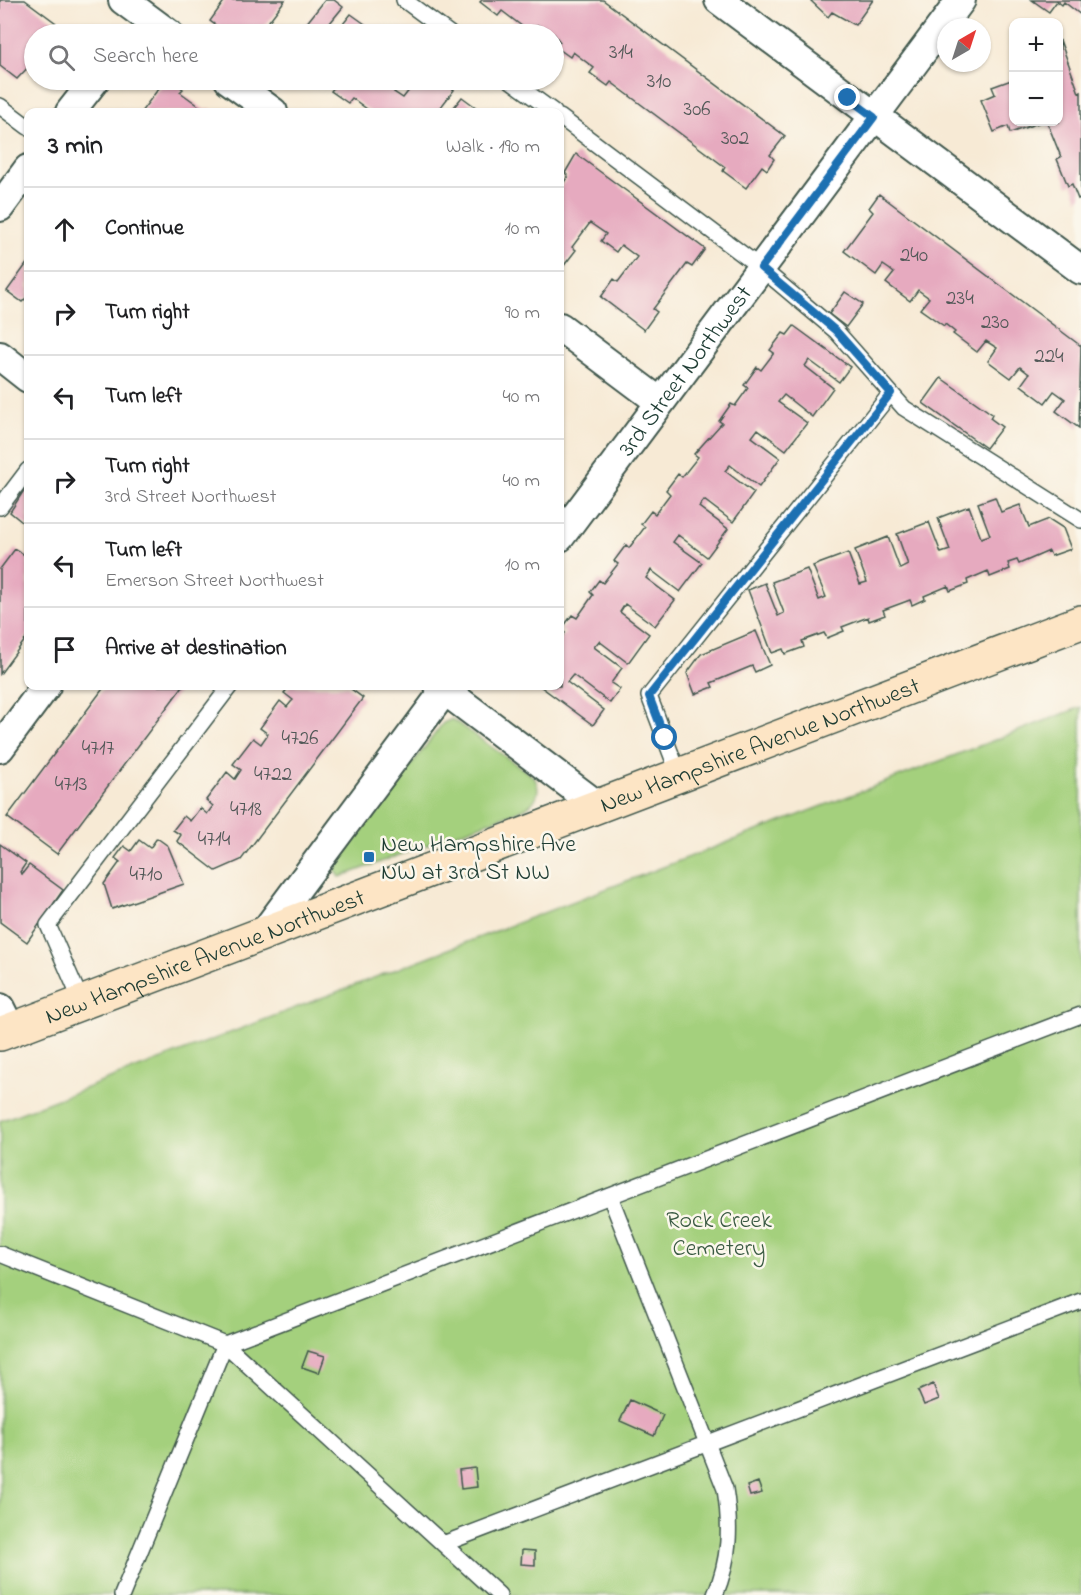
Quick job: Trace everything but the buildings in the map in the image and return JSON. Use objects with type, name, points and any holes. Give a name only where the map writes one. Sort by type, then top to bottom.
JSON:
[{"type":"main road","name":"New Hampshire Avenue Northwest","points":[[4,1024],[82,1003],[1081,622]]},
{"type":"street","name":"3rd Street Northwest","points":[[564,532],[962,0]]},
{"type":"street","points":[[727,2],[874,117],[1081,270]]},
{"type":"street","points":[[137,12],[154,24]]},
{"type":"street","points":[[73,108],[87,90]]},
{"type":"street","points":[[243,90],[268,108]]},
{"type":"street","points":[[0,207],[24,174]]},
{"type":"street","points":[[564,330],[660,402]]},
{"type":"street","points":[[0,356],[24,375]]},
{"type":"street","points":[[0,748],[43,690]]},
{"type":"street","points":[[263,934],[442,690]]},
{"type":"street","points":[[448,690],[598,806]]},
{"type":"lane","points":[[404,0],[436,24]]},
{"type":"lane","points":[[524,90],[548,108]]},
{"type":"lane","points":[[0,106],[24,124]]},
{"type":"lane","points":[[564,120],[761,268],[836,331],[904,408],[1081,520]]},
{"type":"lane","points":[[679,775],[649,696],[891,393]]},
{"type":"lane","points":[[0,507],[24,475]]},
{"type":"lane","points":[[82,1003],[48,925],[227,690]]},
{"type":"lane","points":[[122,1595],[225,1344],[1081,1015]]},
{"type":"lane","points":[[610,1196],[724,1489],[729,1519],[729,1547],[724,1573],[715,1595]]},
{"type":"lane","points":[[0,1254],[225,1344],[498,1595]]},
{"type":"lane","points":[[443,1544],[1081,1301]]},
{"type":"green space","name":"Rock Creek Cemetery","points":[[1081,707],[1081,1595],[0,1595],[0,1121]]},
{"type":"green space","points":[[452,719],[534,777],[538,790],[533,801],[526,808],[340,877],[335,870],[339,861],[443,723]]},
{"type":"place","name":"New Hampshire Ave NW at 3rd St NW","points":[[369,857]]},
{"type":"route","points":[[665,738],[649,696],[891,393],[836,331],[761,268],[874,117],[848,98]]}]
